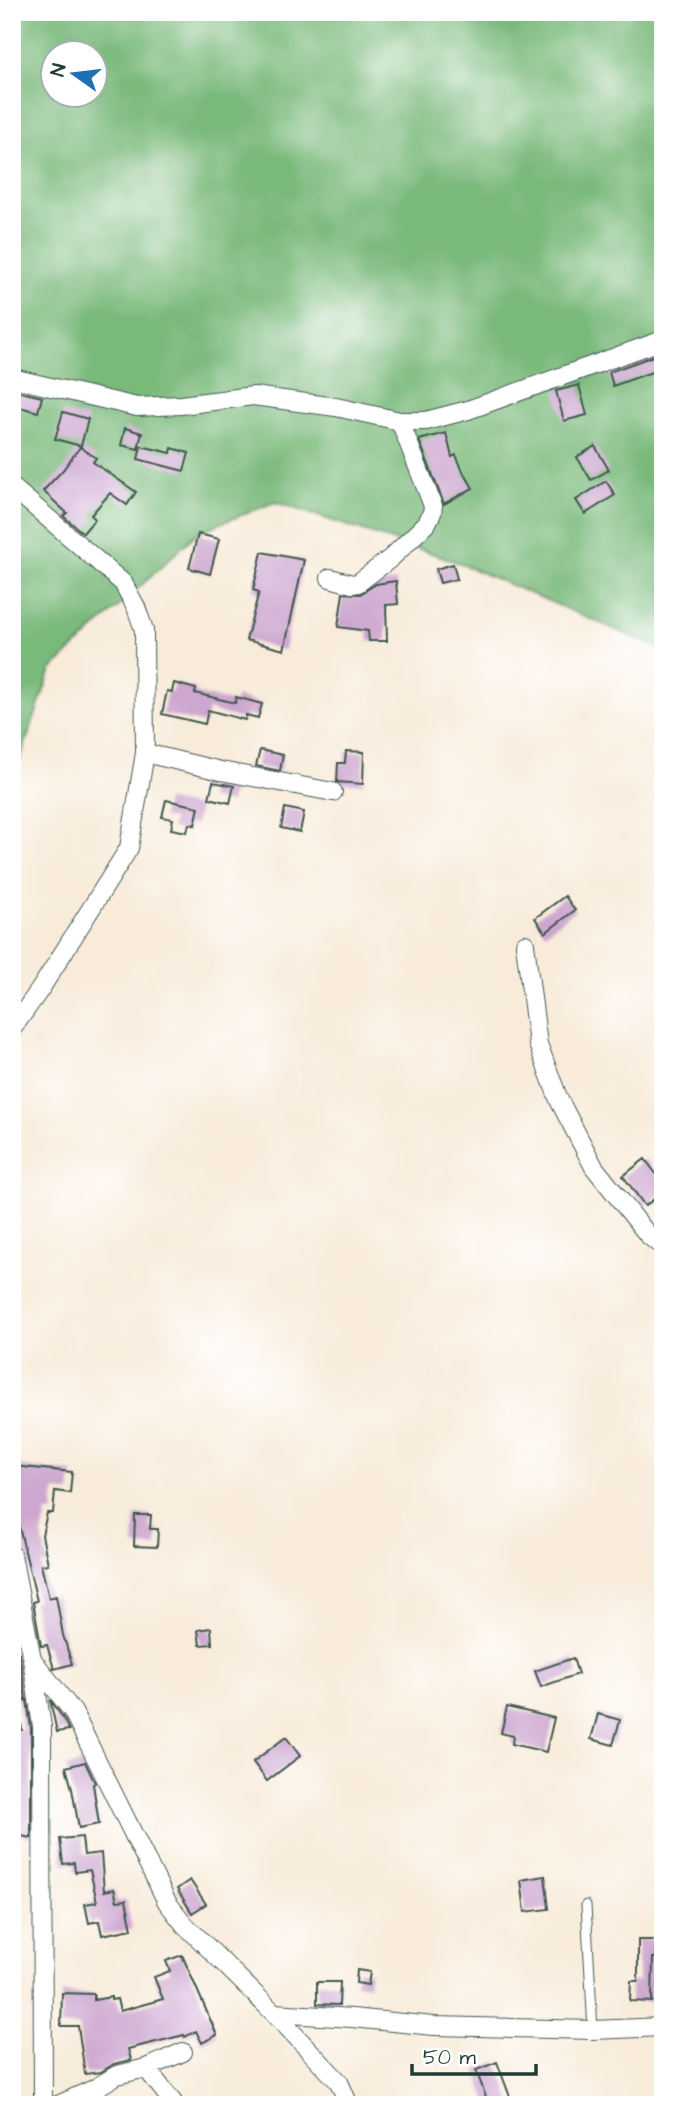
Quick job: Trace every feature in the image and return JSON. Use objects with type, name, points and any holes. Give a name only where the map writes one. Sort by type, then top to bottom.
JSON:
[{"type":"street","points":[[12,378],[137,407],[181,405],[253,396],[336,407],[400,421],[426,421],[468,410],[663,341]]},
{"type":"street","points":[[330,578],[358,583],[391,558],[427,523],[432,513],[433,506],[400,421]]},
{"type":"street","points":[[12,487],[123,583],[136,607],[144,630],[145,753],[129,848],[12,1029]]},
{"type":"street","points":[[145,753],[221,771],[333,792]]},
{"type":"street","points":[[525,944],[538,1044],[559,1100],[594,1167],[648,1235],[663,1247]]},
{"type":"street","points":[[12,1555],[42,1727],[43,2105]]},
{"type":"street","points":[[32,1659],[73,1712],[167,1902],[184,1924],[339,2082],[349,2105]]},
{"type":"street","points":[[274,2013],[434,2026],[593,2030],[663,2027]]},
{"type":"street","points":[[58,2105],[117,2075],[146,2068],[183,2052]]},
{"type":"street","points":[[146,2068],[175,2105]]},
{"type":"lane","points":[[586,1905],[593,2030]]},
{"type":"green space","points":[[12,12],[663,12],[663,650],[452,560],[275,502],[198,532],[51,670],[12,782]]},
{"type":"building","points":[[663,354],[663,368],[613,386],[609,372]]},
{"type":"building","points":[[579,385],[587,415],[564,421],[556,391]]},
{"type":"building","points":[[12,390],[42,397],[38,412],[12,405]]},
{"type":"building","points":[[63,412],[88,419],[81,446],[55,439]]},
{"type":"building","points":[[125,428],[142,433],[138,449],[121,445]]},
{"type":"building","points":[[446,433],[452,457],[456,455],[473,488],[444,504],[419,440]]},
{"type":"building","points":[[141,446],[171,453],[172,448],[189,453],[184,471],[138,459]]},
{"type":"building","points":[[595,446],[609,470],[591,480],[577,457]]},
{"type":"building","points":[[80,447],[96,458],[93,462],[136,492],[127,505],[110,493],[91,515],[95,519],[83,533],[63,516],[67,513],[43,491]]},
{"type":"building","points":[[606,481],[615,495],[585,514],[576,500]]},
{"type":"building","points":[[198,534],[219,539],[210,574],[189,568]]},
{"type":"building","points":[[262,552],[304,560],[284,650],[246,640],[259,592],[253,590]]},
{"type":"building","points":[[453,564],[457,579],[440,583],[436,569]]},
{"type":"building","points":[[396,581],[398,604],[386,605],[387,641],[369,641],[368,631],[338,627],[343,593],[360,594],[376,584]]},
{"type":"building","points":[[174,683],[196,689],[195,693],[235,703],[236,697],[262,704],[258,718],[246,715],[245,720],[208,710],[205,724],[162,714],[167,691],[172,692]]},
{"type":"building","points":[[260,750],[283,755],[280,771],[256,766]]},
{"type":"building","points":[[346,751],[364,752],[363,784],[337,782],[338,763],[345,763]]},
{"type":"building","points":[[213,782],[234,786],[230,803],[209,798]]},
{"type":"building","points":[[166,800],[199,807],[195,825],[189,824],[187,832],[171,829],[173,819],[162,817]]},
{"type":"building","points":[[285,808],[304,812],[300,832],[281,828]]},
{"type":"building","points":[[565,896],[575,910],[545,933],[535,918]]},
{"type":"building","points":[[645,1159],[663,1183],[663,1192],[645,1206],[623,1176]]},
{"type":"building","points":[[13,1466],[72,1472],[70,1493],[55,1491],[53,1513],[47,1513],[42,1535],[48,1564],[41,1565],[49,1598],[56,1596],[63,1635],[72,1664],[54,1669],[47,1645],[41,1646],[33,1602],[37,1601],[16,1514],[19,1486],[14,1486]]},
{"type":"building","points":[[135,1515],[151,1515],[150,1529],[158,1529],[157,1547],[134,1546]]},
{"type":"building","points":[[211,1628],[212,1644],[200,1645],[198,1630]]},
{"type":"building","points":[[19,1653],[26,1699],[12,1701],[12,1654]]},
{"type":"building","points":[[573,1658],[578,1674],[541,1687],[535,1671]]},
{"type":"building","points":[[27,1700],[31,1728],[31,1838],[12,1834],[12,1815],[17,1816],[12,1730],[22,1730],[18,1701]]},
{"type":"building","points":[[50,1700],[63,1718],[69,1730],[57,1732]]},
{"type":"building","points":[[507,1707],[554,1718],[546,1752],[512,1744],[513,1736],[501,1733]]},
{"type":"building","points":[[598,1714],[620,1720],[613,1745],[591,1739]]},
{"type":"building","points":[[286,1737],[300,1756],[267,1781],[253,1762]]},
{"type":"building","points":[[85,1762],[95,1783],[99,1824],[79,1828],[66,1767]]},
{"type":"building","points":[[82,1837],[84,1855],[101,1853],[104,1891],[114,1889],[117,1901],[126,1900],[132,1929],[102,1935],[99,1921],[89,1923],[85,1904],[97,1902],[90,1870],[75,1872],[74,1863],[63,1864],[60,1839]]},
{"type":"building","points":[[545,1876],[549,1909],[525,1912],[521,1880]]},
{"type":"building","points":[[190,1880],[206,1904],[192,1913],[177,1889]]},
{"type":"building","points":[[638,1940],[656,1940],[652,2002],[630,2001],[631,1981],[638,1981]]},
{"type":"building","points":[[182,1955],[217,2035],[202,2043],[196,2031],[185,2037],[184,2035],[128,2049],[131,2060],[114,2064],[101,2072],[85,2074],[78,2026],[61,2026],[62,1993],[94,1994],[94,2000],[111,1997],[111,2000],[117,1999],[120,2011],[163,1999],[154,1977],[170,1971],[166,1961]]},
{"type":"building","points":[[357,1970],[370,1972],[368,1985],[356,1983]]},
{"type":"building","points":[[317,1982],[340,1982],[339,2005],[317,2004]]},
{"type":"building","points":[[497,2062],[513,2105],[489,2105],[476,2070]]}]
